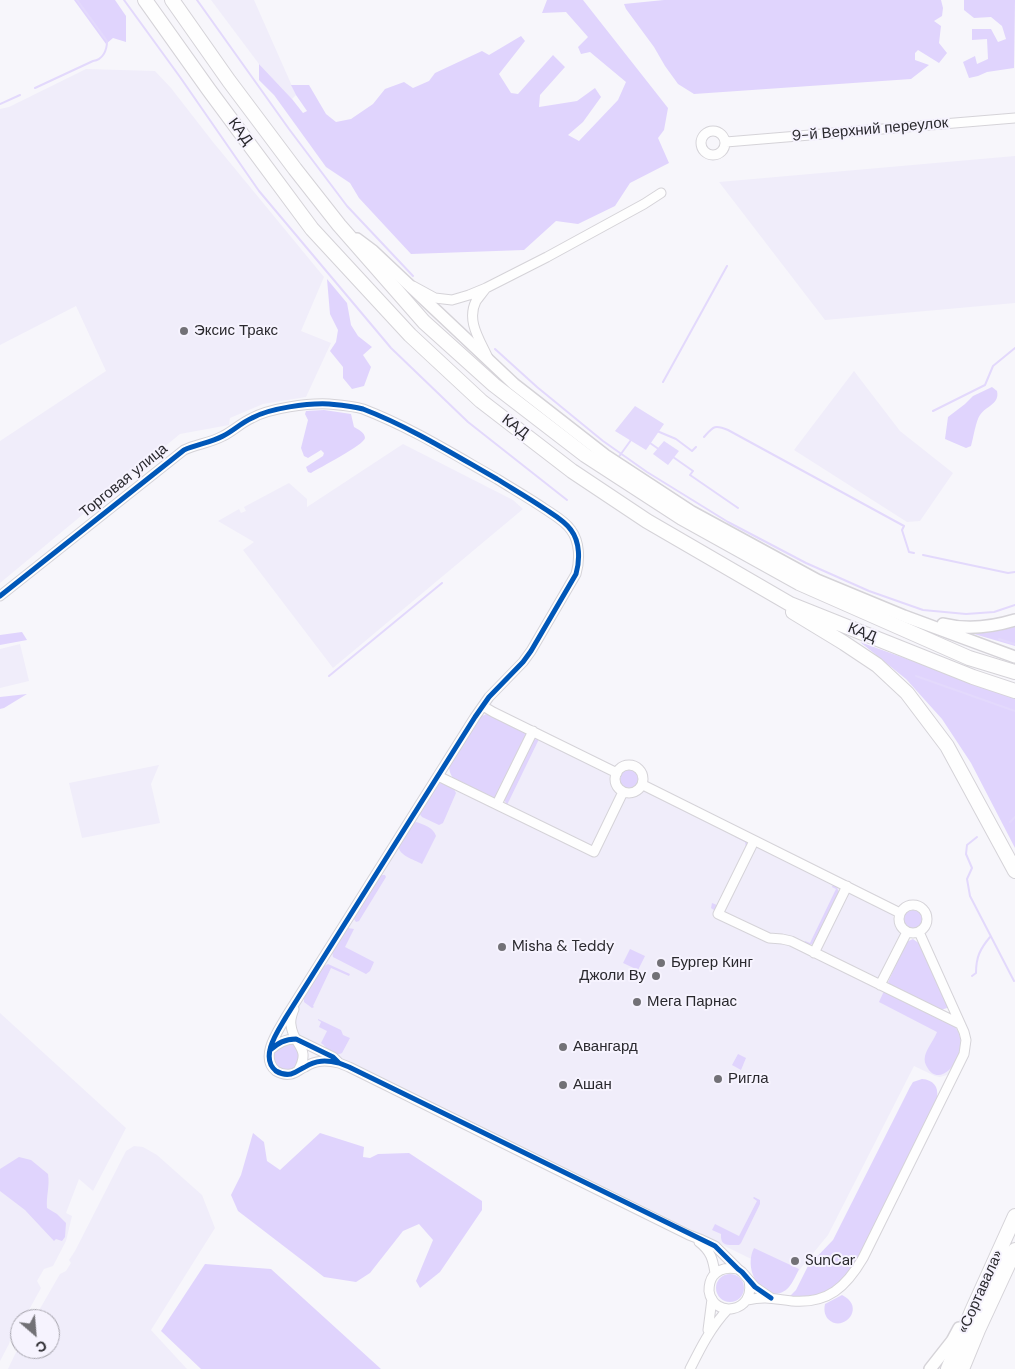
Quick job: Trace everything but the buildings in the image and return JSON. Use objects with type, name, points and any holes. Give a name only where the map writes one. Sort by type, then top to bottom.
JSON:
[{"type":"highway","name":"КАД","points":[[145,0],[312,229],[410,335],[481,401],[572,471],[647,522],[760,587],[799,608],[973,677],[1015,690]]},
{"type":"highway","name":"КАД","points":[[172,0],[229,81],[340,225],[424,322],[494,384],[585,454],[682,518],[799,583],[969,658],[1015,672]]},
{"type":"highway","points":[[760,587],[788,610],[877,665],[907,693],[947,746],[1015,871]]},
{"type":"highway","name":"«Сортавала»","points":[[948,1369],[1015,1216]]},
{"type":"highway","name":"«Сортавала»","points":[[962,1369],[1015,1250]]},
{"type":"main road","points":[[340,225],[372,251],[514,384],[605,455],[692,512],[818,580],[904,616],[1015,657]]},
{"type":"main road","points":[[904,616],[953,627],[979,627],[1015,620]]},
{"type":"main road","points":[[930,1369],[952,1341],[962,1322],[972,1311]]},
{"type":"street","name":"9-й Верхний переулок","points":[[726,142],[1015,118]]},
{"type":"street","points":[[404,281],[436,298],[452,300],[486,288],[547,257],[661,193]]},
{"type":"street","points":[[486,288],[476,302],[472,314],[474,328],[491,364]]},
{"type":"street","name":"Торговая улица","points":[[0,596],[184,450],[224,436],[254,417],[298,405],[329,404],[360,408],[415,433],[526,496],[565,524],[572,532],[576,541],[579,564],[576,574],[531,651],[523,662],[498,686],[483,706]]},
{"type":"street","points":[[339,1063],[324,1060],[315,1062],[292,1074],[285,1075],[274,1068],[270,1062],[270,1050],[286,1017],[483,706],[617,773]]},
{"type":"street","points":[[497,804],[533,731]]},
{"type":"street","points":[[623,766],[636,766],[644,776],[643,785],[632,793],[623,792],[615,782],[617,773],[623,766]]},
{"type":"street","points":[[438,776],[594,852],[623,792]]},
{"type":"street","points":[[643,785],[900,913]]},
{"type":"street","points":[[754,841],[718,914],[769,938],[787,940],[960,1024]]},
{"type":"street","points":[[814,953],[846,886]]},
{"type":"street","points":[[917,905],[922,907],[928,921],[923,930],[911,934],[903,930],[899,922],[900,913],[907,906],[917,905]]},
{"type":"street","points":[[880,985],[907,932]]},
{"type":"street","points":[[747,1300],[771,1298],[804,1302],[817,1300],[838,1290],[854,1274],[964,1054],[966,1040],[919,932]]},
{"type":"street","points":[[295,1004],[290,1024],[304,1059],[298,1071]]},
{"type":"street","points":[[270,1050],[282,1041],[296,1039],[339,1063],[715,1246],[755,1287],[771,1298]]},
{"type":"street","points":[[689,1235],[708,1250],[713,1257],[715,1274]]},
{"type":"street","points":[[738,1269],[726,1268],[715,1274],[709,1286],[712,1300],[722,1308],[728,1309],[742,1305],[750,1294],[749,1281]]},
{"type":"street","points":[[707,1336],[712,1300]]},
{"type":"street","points":[[690,1369],[707,1336],[728,1309]]},
{"type":"shaded area","points":[[74,0],[115,0],[126,16],[126,42],[113,38],[106,44]]},
{"type":"shaded area","points":[[211,0],[254,0],[296,95],[292,99],[259,64]]},
{"type":"shaded area","points":[[547,0],[583,0],[668,108],[664,130],[658,138],[669,163],[630,183],[615,206],[578,224],[556,221],[524,250],[411,254],[359,198],[350,183],[326,167],[274,95],[259,80],[259,64],[303,113],[307,111],[291,85],[309,85],[326,114],[336,122],[351,119],[373,104],[385,89],[404,82],[413,88],[429,81],[435,73],[482,51],[489,55],[521,36],[525,41],[499,74],[511,93],[518,94],[553,55],[565,67],[540,95],[539,107],[577,101],[595,88],[601,97],[583,122],[568,135],[579,141],[618,100],[626,82],[590,52],[581,54],[578,47],[588,37],[566,12],[542,13]]},
{"type":"shaded area","points":[[664,0],[941,0],[942,16],[934,21],[941,26],[939,43],[947,53],[939,63],[918,50],[915,53],[915,60],[929,65],[911,79],[694,94],[678,84],[624,4]]},
{"type":"shaded area","points":[[964,0],[1015,0],[1014,68],[987,72],[969,78],[963,62],[975,56],[977,64],[988,59],[987,39],[972,40],[972,29],[991,29],[998,42],[1006,39],[1002,26],[991,17],[974,18],[964,10]]},
{"type":"shaded area","points":[[86,69],[155,71],[171,88],[324,277],[301,331],[331,343],[306,397],[263,404],[230,418],[229,425],[180,434],[0,583],[0,441],[106,371],[76,306],[0,345],[0,109],[9,107]]},
{"type":"shaded area","points":[[1015,156],[1015,303],[825,320],[719,182]]},
{"type":"shaded area","points":[[327,279],[347,303],[351,325],[358,336],[372,347],[363,355],[371,367],[364,386],[352,389],[343,378],[343,367],[330,351],[336,342],[338,330],[330,314]]},
{"type":"shaded area","points":[[854,371],[900,431],[953,473],[920,521],[907,522],[794,450]]},
{"type":"shaded area","points":[[992,387],[997,391],[995,402],[979,417],[971,446],[966,448],[945,439],[948,417],[973,396]]},
{"type":"shaded area","points":[[635,406],[664,424],[646,450],[615,431]]},
{"type":"shaded area","points":[[324,410],[351,414],[354,427],[362,432],[365,438],[350,451],[311,473],[308,472],[306,467],[323,456],[324,453],[321,450],[308,458],[304,456],[301,448],[308,420],[305,414],[306,411]]},
{"type":"shaded area","points":[[664,441],[679,451],[668,465],[653,454]]},
{"type":"shaded area","points":[[403,444],[513,500],[523,509],[333,668],[243,550],[254,542],[218,521],[239,509],[241,513],[246,511],[244,507],[289,483],[307,499],[307,507]]},
{"type":"shaded area","points":[[1015,624],[1015,646],[974,634],[990,631]]},
{"type":"shaded area","points":[[22,632],[27,640],[0,645],[0,635]]},
{"type":"shaded area","points":[[860,642],[1015,698],[1015,848],[971,763],[942,719],[906,679]]},
{"type":"shaded area","points":[[20,644],[29,681],[0,688],[0,649]]},
{"type":"shaded area","points":[[27,694],[4,708],[0,709],[0,697]]},
{"type":"shaded area","points":[[490,714],[524,731],[527,735],[494,798],[454,779],[449,768],[449,764],[478,718]]},
{"type":"shaded area","points":[[538,737],[608,772],[613,787],[617,792],[632,796],[645,789],[891,911],[900,934],[905,939],[881,990],[955,1024],[960,1030],[963,1038],[961,1051],[951,1072],[940,1077],[914,1066],[828,1235],[792,1279],[326,1052],[300,1036],[295,1028],[295,1013],[298,1005],[441,775],[500,803],[531,740]]},
{"type":"shaded area","points":[[539,739],[507,805],[504,799],[532,741]]},
{"type":"shaded area","points":[[159,765],[151,784],[160,823],[82,838],[69,783]]},
{"type":"shaded area","points":[[626,769],[634,769],[640,775],[640,783],[634,789],[626,789],[620,783],[620,775]]},
{"type":"shaded area","points":[[441,783],[453,787],[456,793],[443,823],[439,825],[422,817],[419,813],[437,785]]},
{"type":"shaded area","points":[[416,822],[431,829],[436,836],[422,864],[404,855],[398,845]]},
{"type":"shaded area","points":[[736,836],[746,841],[748,845],[716,910],[714,910],[711,908],[712,903],[717,905],[746,847],[745,842]]},
{"type":"shaded area","points":[[379,876],[386,877],[359,921],[356,922],[354,916]]},
{"type":"shaded area","points":[[833,884],[837,887],[839,893],[815,942],[810,945],[804,943],[805,941],[810,943],[836,889],[832,887]]},
{"type":"shaded area","points":[[913,910],[920,913],[923,920],[920,927],[913,930],[906,927],[903,920],[906,913]]},
{"type":"shaded area","points":[[348,928],[354,929],[345,947],[374,962],[370,971],[366,974],[333,957],[332,952]]},
{"type":"shaded area","points":[[913,939],[920,944],[947,1004],[947,1008],[941,1010],[890,985],[888,982],[906,942]]},
{"type":"shaded area","points":[[630,949],[645,956],[638,970],[623,963]]},
{"type":"shaded area","points":[[328,964],[350,974],[349,976],[331,968],[312,1008],[304,1002],[304,996],[322,967]]},
{"type":"shaded area","points":[[884,991],[953,1025],[959,1034],[961,1044],[959,1055],[948,1071],[941,1075],[933,1074],[925,1063],[926,1053],[937,1032],[879,1002]]},
{"type":"shaded area","points":[[0,1013],[126,1128],[93,1191],[79,1179],[66,1213],[72,1216],[66,1241],[53,1266],[44,1269],[37,1281],[41,1288],[29,1309],[10,1309],[10,1340],[0,1361]]},
{"type":"shaded area","points":[[318,1019],[341,1030],[343,1035],[350,1038],[342,1053],[333,1054],[321,1043],[327,1031],[319,1027],[321,1022]]},
{"type":"shaded area","points":[[292,1043],[296,1045],[301,1053],[298,1066],[291,1070],[282,1070],[274,1062],[275,1049]]},
{"type":"shaded area","points":[[738,1054],[746,1058],[741,1070],[732,1065]]},
{"type":"shaded area","points":[[922,1079],[934,1084],[937,1090],[937,1098],[859,1256],[846,1275],[832,1288],[814,1295],[790,1296],[796,1290],[808,1266],[833,1240],[910,1087],[913,1082]]},
{"type":"shaded area","points":[[253,1133],[264,1142],[267,1161],[280,1170],[320,1133],[364,1147],[363,1157],[370,1158],[378,1154],[409,1153],[482,1201],[482,1210],[440,1272],[420,1288],[416,1281],[433,1240],[419,1224],[403,1231],[370,1273],[356,1282],[324,1277],[238,1211],[231,1195],[241,1175]]},
{"type":"shaded area","points":[[134,1146],[143,1147],[157,1155],[202,1195],[215,1228],[151,1330],[187,1369],[8,1369],[13,1359],[60,1359],[60,1309],[40,1309],[60,1274],[66,1271],[71,1263],[69,1260],[126,1151]]},
{"type":"shaded area","points":[[19,1157],[31,1160],[48,1174],[47,1208],[66,1223],[65,1237],[62,1241],[56,1239],[54,1241],[25,1210],[0,1191],[0,1169]]},
{"type":"shaded area","points":[[754,1197],[760,1200],[760,1204],[741,1243],[739,1245],[732,1245],[724,1243],[721,1234],[712,1230],[715,1224],[739,1236],[757,1201]]},
{"type":"shaded area","points":[[754,1248],[799,1269],[789,1287],[781,1293],[773,1294],[766,1291],[759,1286],[754,1278],[751,1258]]},
{"type":"shaded area","points":[[205,1264],[271,1269],[381,1369],[201,1369],[161,1331]]},
{"type":"shaded area","points":[[730,1274],[740,1278],[744,1288],[740,1298],[730,1302],[720,1298],[716,1288],[720,1278]]},
{"type":"shaded area","points":[[842,1295],[849,1300],[853,1312],[846,1321],[834,1323],[826,1315],[824,1310],[825,1304]]},
{"type":"waterway","points":[[35,88],[99,59],[105,51],[107,41],[77,0]]},
{"type":"waterway","points":[[124,0],[259,191],[391,348],[468,422],[567,500]]},
{"type":"waterway","points":[[197,0],[289,129],[347,206],[413,276]]},
{"type":"waterway","points":[[0,104],[20,95]]},
{"type":"waterway","points":[[663,382],[727,266]]},
{"type":"waterway","points":[[933,411],[985,385],[993,366],[1015,348]]},
{"type":"waterway","points":[[495,349],[537,387],[603,441],[647,472],[728,522],[806,563],[869,591],[923,610],[966,614],[994,612],[1015,605]]},
{"type":"waterway","points":[[704,437],[717,427],[728,430],[904,526],[902,530],[909,552],[914,553]]},
{"type":"waterway","points":[[657,431],[676,439],[692,451],[696,447]]},
{"type":"waterway","points":[[618,458],[631,440]]},
{"type":"waterway","points":[[650,443],[660,450]]},
{"type":"waterway","points":[[673,457],[693,471],[690,475],[738,508]]},
{"type":"waterway","points":[[923,555],[1008,573],[1015,572]]},
{"type":"waterway","points":[[329,676],[442,583]]},
{"type":"waterway","points":[[999,639],[1015,644]]},
{"type":"waterway","points":[[916,676],[1015,711]]},
{"type":"waterway","points":[[1010,822],[1015,817]]},
{"type":"waterway","points":[[977,837],[967,845],[966,854],[972,868],[967,879],[970,896],[1014,981]]},
{"type":"waterway","points":[[972,976],[976,973],[979,954],[990,937]]},
{"type":"cycle path","points":[[0,596],[184,450],[227,434],[260,414],[300,405],[329,404],[355,407],[398,424],[497,479],[559,518],[571,530],[576,540],[578,551],[576,574],[531,651],[523,662],[489,697],[475,717],[286,1017],[272,1044],[269,1059],[276,1071],[284,1074],[293,1073],[317,1062],[339,1063]]},
{"type":"cycle path","points":[[270,1050],[282,1042],[296,1039],[333,1057],[339,1063],[715,1246],[755,1287],[771,1298]]},
{"type":"place","name":"Эксис Тракс","points":[[184,331]]},
{"type":"place","name":"Misha & Teddy","points":[[502,947]]},
{"type":"place","name":"Бургер Кинг","points":[[661,963]]},
{"type":"place","name":"Джоли Ву","points":[[656,976]]},
{"type":"place","name":"Мега Парнас","points":[[637,1002]]},
{"type":"place","name":"Авангард","points":[[563,1047]]},
{"type":"place","name":"Ригла","points":[[718,1079]]},
{"type":"place","name":"Ашан","points":[[563,1085]]},
{"type":"place","name":"SunCar","points":[[795,1261]]}]
